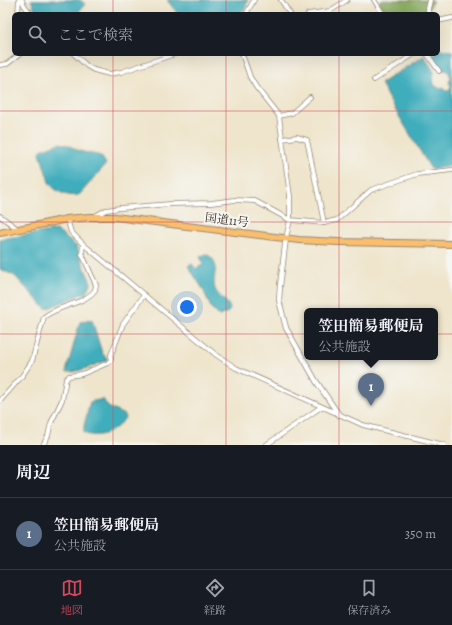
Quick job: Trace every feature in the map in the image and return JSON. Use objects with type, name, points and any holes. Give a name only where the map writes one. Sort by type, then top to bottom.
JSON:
[{"type":"highway","name":"国道11号","points":[[0,233],[67,219],[92,217],[125,218],[286,238],[338,242],[452,244]]},
{"type":"street","points":[[18,12],[19,0]]},
{"type":"street","points":[[22,0],[29,12]]},
{"type":"street","points":[[247,12],[254,0]]},
{"type":"street","points":[[281,0],[289,12]]},
{"type":"street","points":[[319,12],[330,10],[346,0]]},
{"type":"street","points":[[374,0],[382,12]]},
{"type":"street","points":[[428,12],[430,0]]},
{"type":"street","points":[[440,21],[452,18]]},
{"type":"street","points":[[0,65],[7,64],[17,56]]},
{"type":"street","points":[[76,56],[86,66],[109,74],[121,72],[168,56]]},
{"type":"street","points":[[243,56],[250,77],[278,116],[290,196],[290,220],[286,238],[280,286],[280,300],[286,328],[304,360]]},
{"type":"street","points":[[374,80],[411,56]]},
{"type":"street","points":[[428,56],[438,72]]},
{"type":"street","points":[[278,116],[292,113],[310,97]]},
{"type":"street","points":[[282,139],[297,137],[307,140],[324,223]]},
{"type":"street","points":[[92,217],[106,210],[113,209],[235,200],[255,201],[290,220],[324,223],[336,220],[371,190],[377,187],[416,174],[452,170]]},
{"type":"street","points":[[0,216],[18,229]]},
{"type":"street","points":[[67,219],[71,232],[83,244],[215,354],[236,368],[363,425],[444,445]]},
{"type":"street","points":[[0,401],[22,376],[32,361],[44,317],[50,312],[88,297],[95,290],[96,285],[82,254],[83,244]]},
{"type":"street","points":[[43,445],[48,436],[50,424],[62,400],[66,379],[69,376],[82,374],[108,363],[111,360],[111,355],[123,324],[144,295]]},
{"type":"street","points":[[304,360],[316,381],[339,414]]},
{"type":"street","points":[[266,445],[321,407]]},
{"type":"green space","points":[[380,0],[433,0],[427,12],[385,12]]},
{"type":"water","points":[[31,0],[80,0],[85,4],[79,12],[36,12]]},
{"type":"water","points":[[167,0],[248,0],[245,9],[241,12],[176,12]]},
{"type":"water","points":[[440,49],[452,51],[452,166],[431,169],[387,96],[381,83],[424,56],[434,72],[434,85],[439,88],[443,87],[446,91],[449,91],[451,86],[449,82],[451,77],[448,71],[438,68],[429,56],[440,56]]},
{"type":"water","points":[[59,143],[68,145],[79,151],[101,156],[106,164],[80,194],[72,196],[67,195],[58,191],[49,182],[40,153],[41,150]]},
{"type":"water","points":[[56,230],[76,246],[91,283],[87,292],[46,309],[15,276],[0,269],[0,239]]},
{"type":"water","points":[[206,254],[214,261],[215,289],[230,309],[228,312],[219,316],[211,308],[203,289],[188,266],[192,264],[196,269],[204,264],[200,257]]},
{"type":"water","points":[[92,320],[102,353],[107,358],[106,361],[81,370],[66,372],[80,322]]},
{"type":"water","points":[[103,399],[108,407],[126,416],[118,426],[108,432],[96,435],[84,433],[84,426],[90,402]]},
{"type":"place","name":"笠田簡易郵便局","points":[[371,406]]}]
